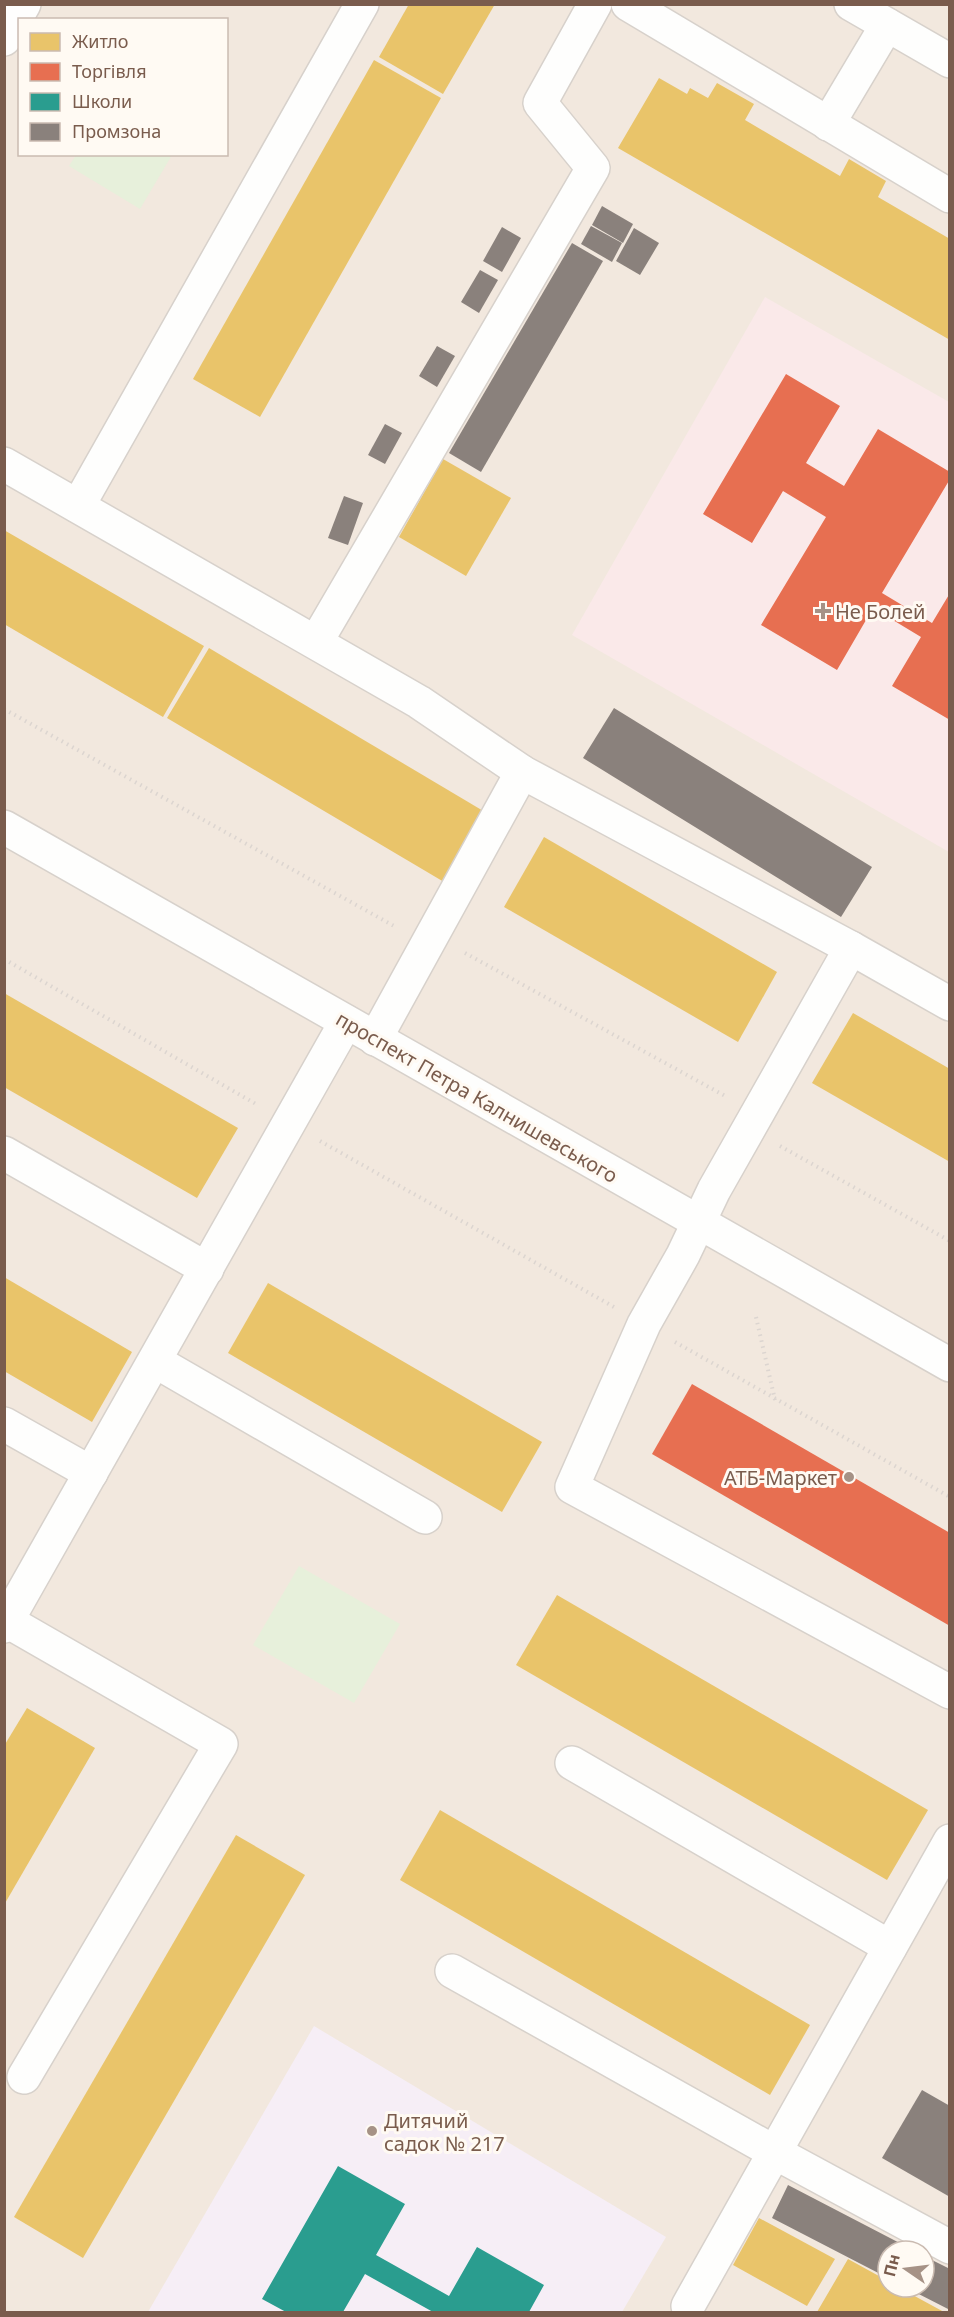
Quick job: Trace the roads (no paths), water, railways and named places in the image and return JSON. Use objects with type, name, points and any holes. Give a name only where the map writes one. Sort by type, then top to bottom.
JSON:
[{"type":"street","points":[[4,39],[24,4]]},
{"type":"street","points":[[78,507],[362,4]]},
{"type":"street","points":[[316,642],[593,168],[540,103],[595,4]]},
{"type":"street","points":[[628,4],[950,196]]},
{"type":"street","points":[[851,4],[950,62]]},
{"type":"street","points":[[828,124],[887,25]]},
{"type":"street","points":[[4,464],[419,702],[522,772],[851,948],[950,1004]]},
{"type":"street","points":[[375,1039],[522,772]]},
{"type":"street","name":"проспект Петра Калнишевського","points":[[4,827],[950,1365]]},
{"type":"street","points":[[851,948],[765,1127],[714,1190],[699,1223],[644,1324],[572,1487],[950,1692]]},
{"type":"street","points":[[24,2077],[221,1744],[6,1624],[346,1022]]},
{"type":"street","points":[[4,1153],[207,1269]]},
{"type":"street","points":[[154,1361],[425,1517]]},
{"type":"street","points":[[4,1424],[91,1473]]},
{"type":"street","points":[[572,1763],[890,1947]]},
{"type":"street","points":[[688,2306],[950,1841]]},
{"type":"street","points":[[452,1971],[774,2152],[950,2247]]},
{"type":"place","name":"Не Болей","points":[[823,611]]},
{"type":"place","name":"АТБ-Маркет","points":[[849,1477]]},
{"type":"place","name":"Дитячий садок № 217","points":[[372,2131]]}]
